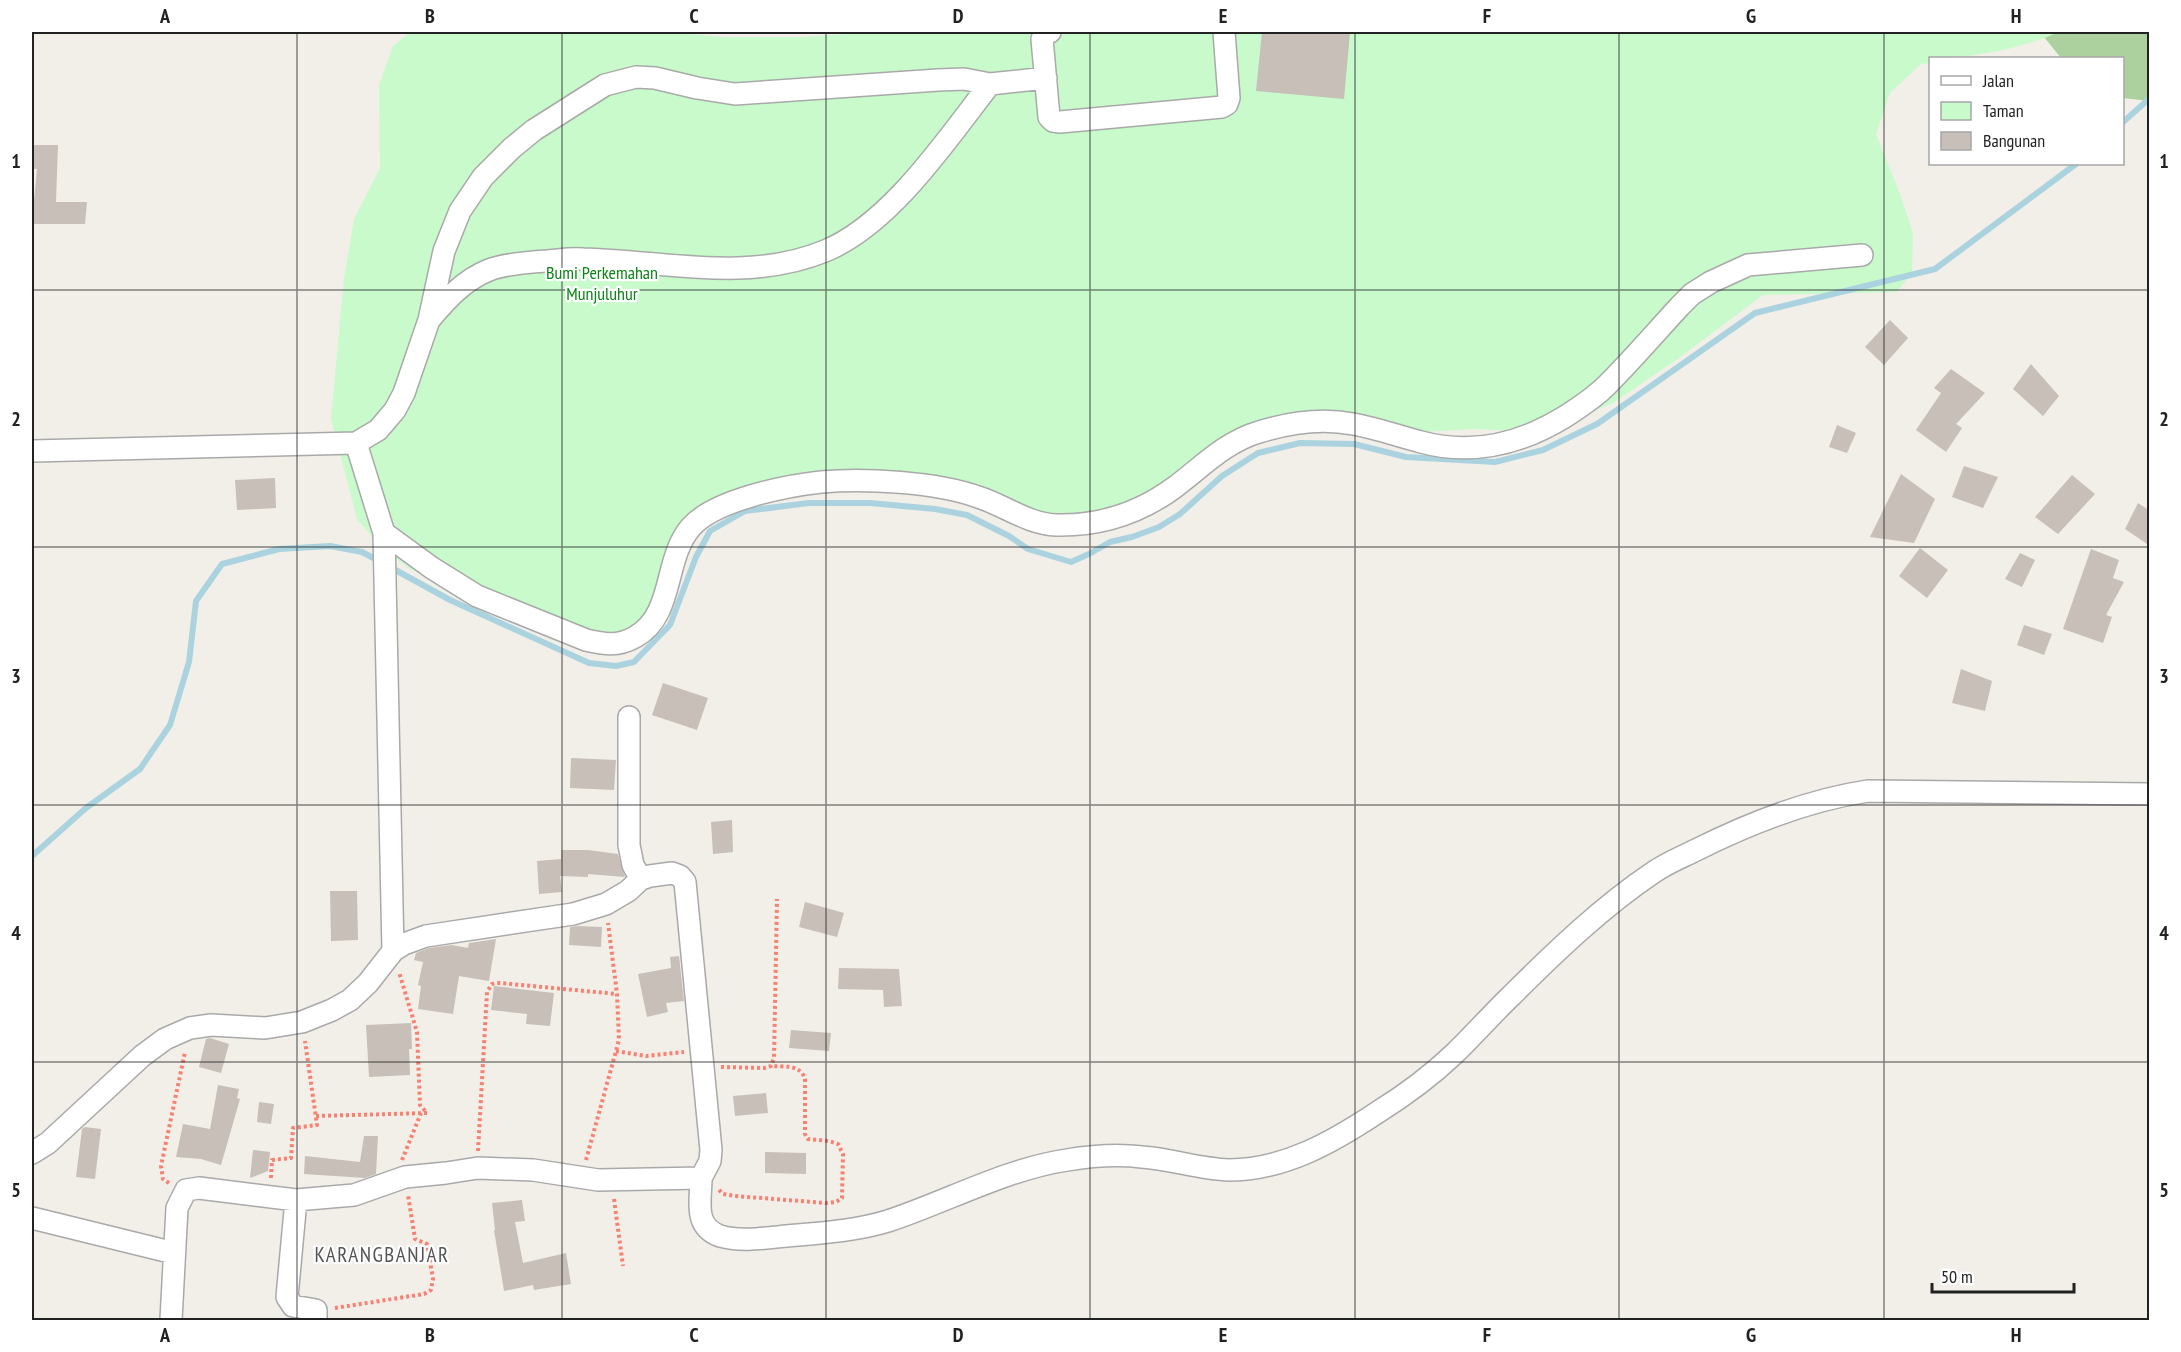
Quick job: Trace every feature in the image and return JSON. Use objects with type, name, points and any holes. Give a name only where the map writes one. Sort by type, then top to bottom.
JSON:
[{"type":"street","points":[[1050,32],[1045,33],[1042,39],[1049,117],[1053,121],[1060,122],[1222,107],[1227,104],[1229,98],[1224,32]]},
{"type":"street","points":[[32,451],[356,443],[378,430],[395,410],[415,365],[429,320],[448,241],[460,211],[483,177],[512,148],[534,130],[605,85],[636,77],[655,78],[735,94],[964,79],[990,84],[1046,78]]},
{"type":"street","points":[[429,320],[465,282],[490,269],[536,262],[581,259],[692,268],[751,268],[790,261],[826,250],[866,226],[909,185],[990,84]]},
{"type":"street","points":[[385,549],[432,568],[477,596],[586,640],[616,645],[634,638],[651,626],[659,612],[675,558],[688,529],[701,517],[716,508],[748,496],[815,483],[846,480],[926,486],[980,497],[1026,518],[1052,525],[1083,524],[1133,512],[1168,492],[1233,442],[1258,432],[1281,427],[1309,422],[1342,423],[1450,449],[1498,446],[1549,427],[1586,403],[1606,387],[1692,294],[1711,282],[1748,265],[1862,255]]},
{"type":"street","points":[[356,443],[385,549],[393,951]]},
{"type":"street","points":[[629,717],[629,845],[633,865],[641,879]]},
{"type":"street","points":[[32,1153],[48,1143],[142,1056],[165,1039],[190,1028],[211,1025],[265,1028],[302,1022],[350,1000],[368,983],[393,951],[404,944],[426,936],[573,914],[606,904],[628,891],[641,879],[672,873],[680,876],[685,882],[711,1150],[710,1161],[701,1178],[700,1215],[703,1225],[710,1231],[728,1238],[840,1232],[887,1221],[966,1190],[1066,1160],[1118,1156],[1144,1157],[1230,1170],[1273,1165],[1308,1153],[1380,1111],[1451,1057],[1575,935],[1650,874],[1733,831],[1831,799],[1868,792],[2150,794]]},
{"type":"street","points":[[171,1320],[177,1208],[186,1190],[199,1188],[296,1200],[354,1195],[399,1179],[477,1168],[533,1170],[581,1179],[701,1178]]},
{"type":"street","points":[[296,1200],[287,1297],[293,1306],[316,1315]]},
{"type":"street","points":[[32,1218],[174,1253]]},
{"type":"path","points":[[771,1066],[774,1058],[777,899]]},
{"type":"path","points":[[581,1179],[616,1051],[619,1029],[606,904]]},
{"type":"path","points":[[316,1116],[427,1113],[420,1105],[417,1032],[393,951]]},
{"type":"path","points":[[477,1168],[487,992],[492,984],[617,994]]},
{"type":"path","points":[[271,1197],[272,1160],[291,1158],[294,1128],[317,1125],[302,1022]]},
{"type":"path","points":[[186,1190],[163,1179],[161,1166],[190,1028]]},
{"type":"path","points":[[616,1051],[646,1056],[701,1057],[717,1067],[796,1068],[802,1071],[805,1079],[804,1134],[808,1139],[838,1144],[843,1154],[842,1198],[836,1202],[723,1194],[714,1185],[701,1178]]},
{"type":"path","points":[[316,1315],[424,1294],[431,1290],[433,1279],[427,1244],[415,1239],[399,1179],[421,1113]]},
{"type":"path","points":[[611,1180],[623,1266]]},
{"type":"green space","name":"Bumi Perkemahan Munjuluhur","points":[[410,32],[668,32],[724,37],[803,37],[878,32],[2059,32],[2029,43],[1996,51],[1963,56],[1929,57],[1929,63],[1921,64],[1890,93],[1876,134],[1913,233],[1912,272],[1897,292],[1763,295],[1679,358],[1613,403],[1542,432],[1474,429],[1374,435],[1286,425],[1095,529],[911,481],[798,477],[709,508],[667,584],[634,635],[595,646],[410,569],[382,549],[357,519],[331,419],[344,278],[354,219],[380,168],[379,85],[393,46]]},
{"type":"green space","points":[[2040,32],[2149,32],[2149,101],[2124,98],[2124,57],[2060,57]]},
{"type":"building","points":[[1262,32],[1350,32],[1344,99],[1256,91]]},
{"type":"building","points":[[32,145],[58,145],[56,202],[87,202],[85,224],[32,224],[32,200],[34,200],[37,169],[32,169]]},
{"type":"building","points":[[1890,320],[1908,338],[1884,365],[1865,347]]},
{"type":"building","points":[[2031,364],[2059,396],[2043,416],[2013,389]]},
{"type":"building","points":[[1951,369],[1985,393],[1956,424],[1962,428],[1946,452],[1916,430],[1941,393],[1934,388]]},
{"type":"building","points":[[1837,425],[1856,433],[1847,453],[1829,447]]},
{"type":"building","points":[[1964,466],[1998,477],[1983,508],[1952,497]]},
{"type":"building","points":[[1901,474],[1935,499],[1914,543],[1870,537]]},
{"type":"building","points":[[2072,475],[2095,494],[2058,534],[2035,517]]},
{"type":"building","points":[[275,478],[276,508],[237,510],[235,480]]},
{"type":"building","points":[[2138,503],[2150,511],[2150,546],[2125,529]]},
{"type":"building","points":[[1920,548],[1948,570],[1927,598],[1899,576]]},
{"type":"building","points":[[2091,549],[2119,560],[2113,578],[2124,582],[2106,615],[2112,617],[2103,643],[2063,629]]},
{"type":"building","points":[[2020,553],[2035,560],[2022,587],[2005,579]]},
{"type":"building","points":[[2024,625],[2052,634],[2044,655],[2017,645]]},
{"type":"building","points":[[1961,669],[1992,681],[1985,711],[1952,703]]},
{"type":"building","points":[[663,683],[708,698],[697,730],[652,715]]},
{"type":"building","points":[[571,758],[616,760],[614,790],[570,788]]},
{"type":"building","points":[[732,820],[733,852],[713,854],[711,822]]},
{"type":"building","points":[[561,850],[588,850],[618,854],[625,877],[588,874],[588,877],[560,876],[562,892],[539,894],[537,861],[561,859]]},
{"type":"building","points":[[330,891],[357,891],[358,940],[331,941]]},
{"type":"building","points":[[805,902],[844,913],[837,937],[799,927]]},
{"type":"building","points":[[570,927],[602,927],[601,947],[569,945]]},
{"type":"building","points":[[496,939],[489,981],[459,976],[453,1014],[418,1009],[421,986],[418,985],[423,962],[414,960],[416,953],[429,948],[452,945],[468,948],[469,943]]},
{"type":"building","points":[[679,956],[684,1001],[666,1003],[668,1012],[647,1017],[638,974],[671,968],[670,957]]},
{"type":"building","points":[[839,968],[899,969],[902,1006],[884,1007],[883,990],[838,989]]},
{"type":"building","points":[[494,986],[554,993],[550,1026],[526,1024],[527,1014],[491,1010]]},
{"type":"building","points":[[411,1023],[410,1075],[369,1077],[366,1025]]},
{"type":"building","points":[[791,1030],[831,1033],[829,1051],[789,1048]]},
{"type":"building","points":[[210,1038],[229,1044],[221,1073],[199,1067],[206,1039]]},
{"type":"building","points":[[218,1085],[239,1089],[237,1098],[240,1099],[221,1165],[201,1159],[176,1157],[183,1124],[210,1129]]},
{"type":"building","points":[[766,1093],[768,1113],[735,1116],[733,1096]]},
{"type":"building","points":[[259,1102],[274,1104],[271,1124],[257,1122]]},
{"type":"building","points":[[85,1127],[101,1129],[95,1179],[76,1177],[82,1129]]},
{"type":"building","points":[[364,1136],[378,1136],[376,1174],[365,1178],[304,1174],[305,1156],[360,1162]]},
{"type":"building","points":[[253,1150],[270,1152],[268,1171],[250,1178]]},
{"type":"building","points":[[765,1152],[806,1153],[806,1174],[765,1173]]},
{"type":"building","points":[[522,1200],[525,1221],[515,1222],[523,1263],[566,1253],[571,1284],[534,1290],[533,1285],[504,1291],[492,1203]]},
{"type":"waterway","points":[[2124,121],[2150,98]]},
{"type":"waterway","points":[[390,567],[450,600],[589,663],[616,666],[634,662],[670,625],[696,557],[710,531],[745,511],[809,503],[870,503],[935,509],[967,515],[1009,536],[1028,549],[1071,562],[1110,542],[1159,527],[1180,514],[1222,476],[1258,453],[1300,443],[1354,444],[1406,457],[1495,462],[1543,450],[1597,424],[1755,313],[1935,269],[2075,165]]},
{"type":"waterway","points":[[32,856],[86,808],[140,769],[170,725],[189,662],[196,601],[222,564],[279,549],[330,546],[362,552],[381,562]]},
{"type":"district","name":"KARANGBANJAR","points":[[382,1254]]}]
